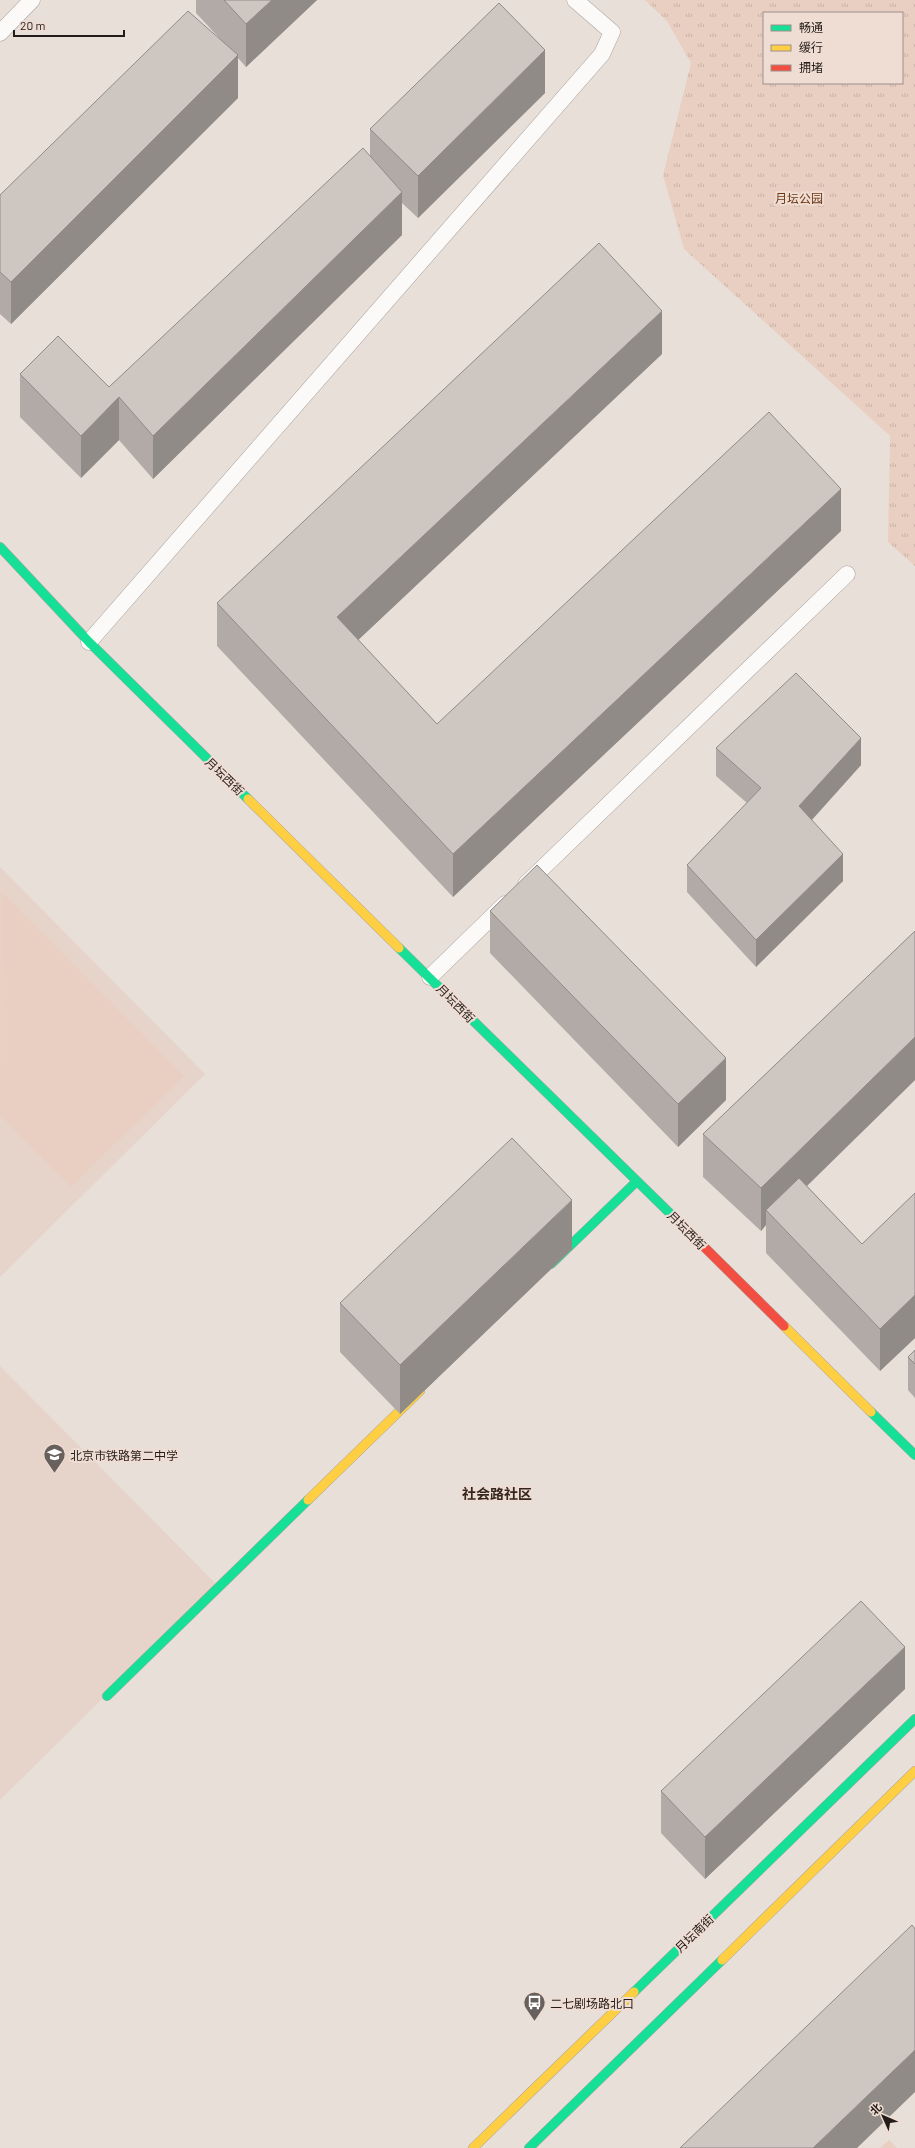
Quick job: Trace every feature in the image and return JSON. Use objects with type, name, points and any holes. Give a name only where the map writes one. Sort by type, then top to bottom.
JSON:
[{"type":"street","name":"月坛西街","points":[[0,547],[88,642],[637,1180],[915,1455]]},
{"type":"street","points":[[544,1271],[637,1180]]},
{"type":"street","points":[[107,1696],[425,1387]]},
{"type":"street","name":"月坛南街","points":[[473,2148],[915,1719]]},
{"type":"street","points":[[529,2148],[915,1771]]},
{"type":"lane","points":[[0,33],[32,0]]},
{"type":"lane","points":[[88,642],[602,54],[612,32],[575,0]]},
{"type":"lane","points":[[430,977],[847,574]]},
{"type":"shaded area","points":[[0,867],[205,1074],[0,1277]]},
{"type":"shaded area","name":"北京市铁路第二中学","points":[[0,1366],[217,1585],[0,1800]]},
{"type":"green space","name":"月坛公园","points":[[645,0],[915,0],[915,566],[888,542],[890,436],[684,249],[663,175],[691,63],[667,21]]},
{"type":"green space","points":[[1,891],[184,1076],[71,1187],[0,1115]]},
{"type":"green space","points":[[889,2140],[897,2148],[880,2148]]},
{"type":"building","points":[[224,0],[272,0],[246,24]]},
{"type":"building","points":[[499,3],[545,50],[418,176],[370,129]]},
{"type":"building","points":[[188,11],[238,55],[11,282],[0,272],[0,195]]},
{"type":"building","points":[[363,148],[402,192],[153,436],[119,397],[81,436],[20,374],[58,336],[109,387]]},
{"type":"building","points":[[599,243],[662,311],[337,617],[437,724],[769,412],[841,489],[453,854],[217,603]]},
{"type":"building","points":[[796,673],[861,738],[799,806],[843,854],[756,940],[687,865],[761,788],[716,748]]},
{"type":"building","points":[[537,865],[726,1058],[678,1104],[490,911]]},
{"type":"building","points":[[915,931],[915,1037],[761,1188],[703,1134]]},
{"type":"building","points":[[512,1138],[572,1200],[400,1365],[340,1303]]},
{"type":"building","points":[[799,1178],[862,1244],[915,1193],[915,1295],[880,1329],[766,1210]]},
{"type":"building","points":[[915,1350],[915,1364],[908,1357]]},
{"type":"building","points":[[861,1601],[905,1647],[705,1837],[661,1791]]},
{"type":"building","points":[[912,1925],[915,1929],[915,2050],[813,2148],[680,2148]]},
{"type":"traffic: fast","points":[[0,547],[89,642],[248,799]]},
{"type":"traffic: fast","points":[[399,948],[687,1230]]},
{"type":"traffic: fast","points":[[551,1264],[637,1181]]},
{"type":"traffic: fast","points":[[871,1412],[915,1455]]},
{"type":"traffic: fast","points":[[107,1696],[308,1500]]},
{"type":"traffic: fast","points":[[634,1992],[915,1719]]},
{"type":"traffic: fast","points":[[529,2148],[722,1960]]},
{"type":"traffic: slow","points":[[248,799],[399,948]]},
{"type":"traffic: slow","points":[[784,1326],[871,1412]]},
{"type":"traffic: slow","points":[[308,1500],[420,1391]]},
{"type":"traffic: slow","points":[[722,1960],[915,1771]]},
{"type":"traffic: slow","points":[[473,2148],[634,1992]]},
{"type":"traffic: jam","points":[[687,1230],[784,1326]]},
{"type":"place","name":"北京市铁路第二中学","points":[[54,1474]]},
{"type":"place","name":"二七剧场路北口","points":[[535,2022]]},
{"type":"district","name":"社会路社区","points":[[497,1493]]}]
